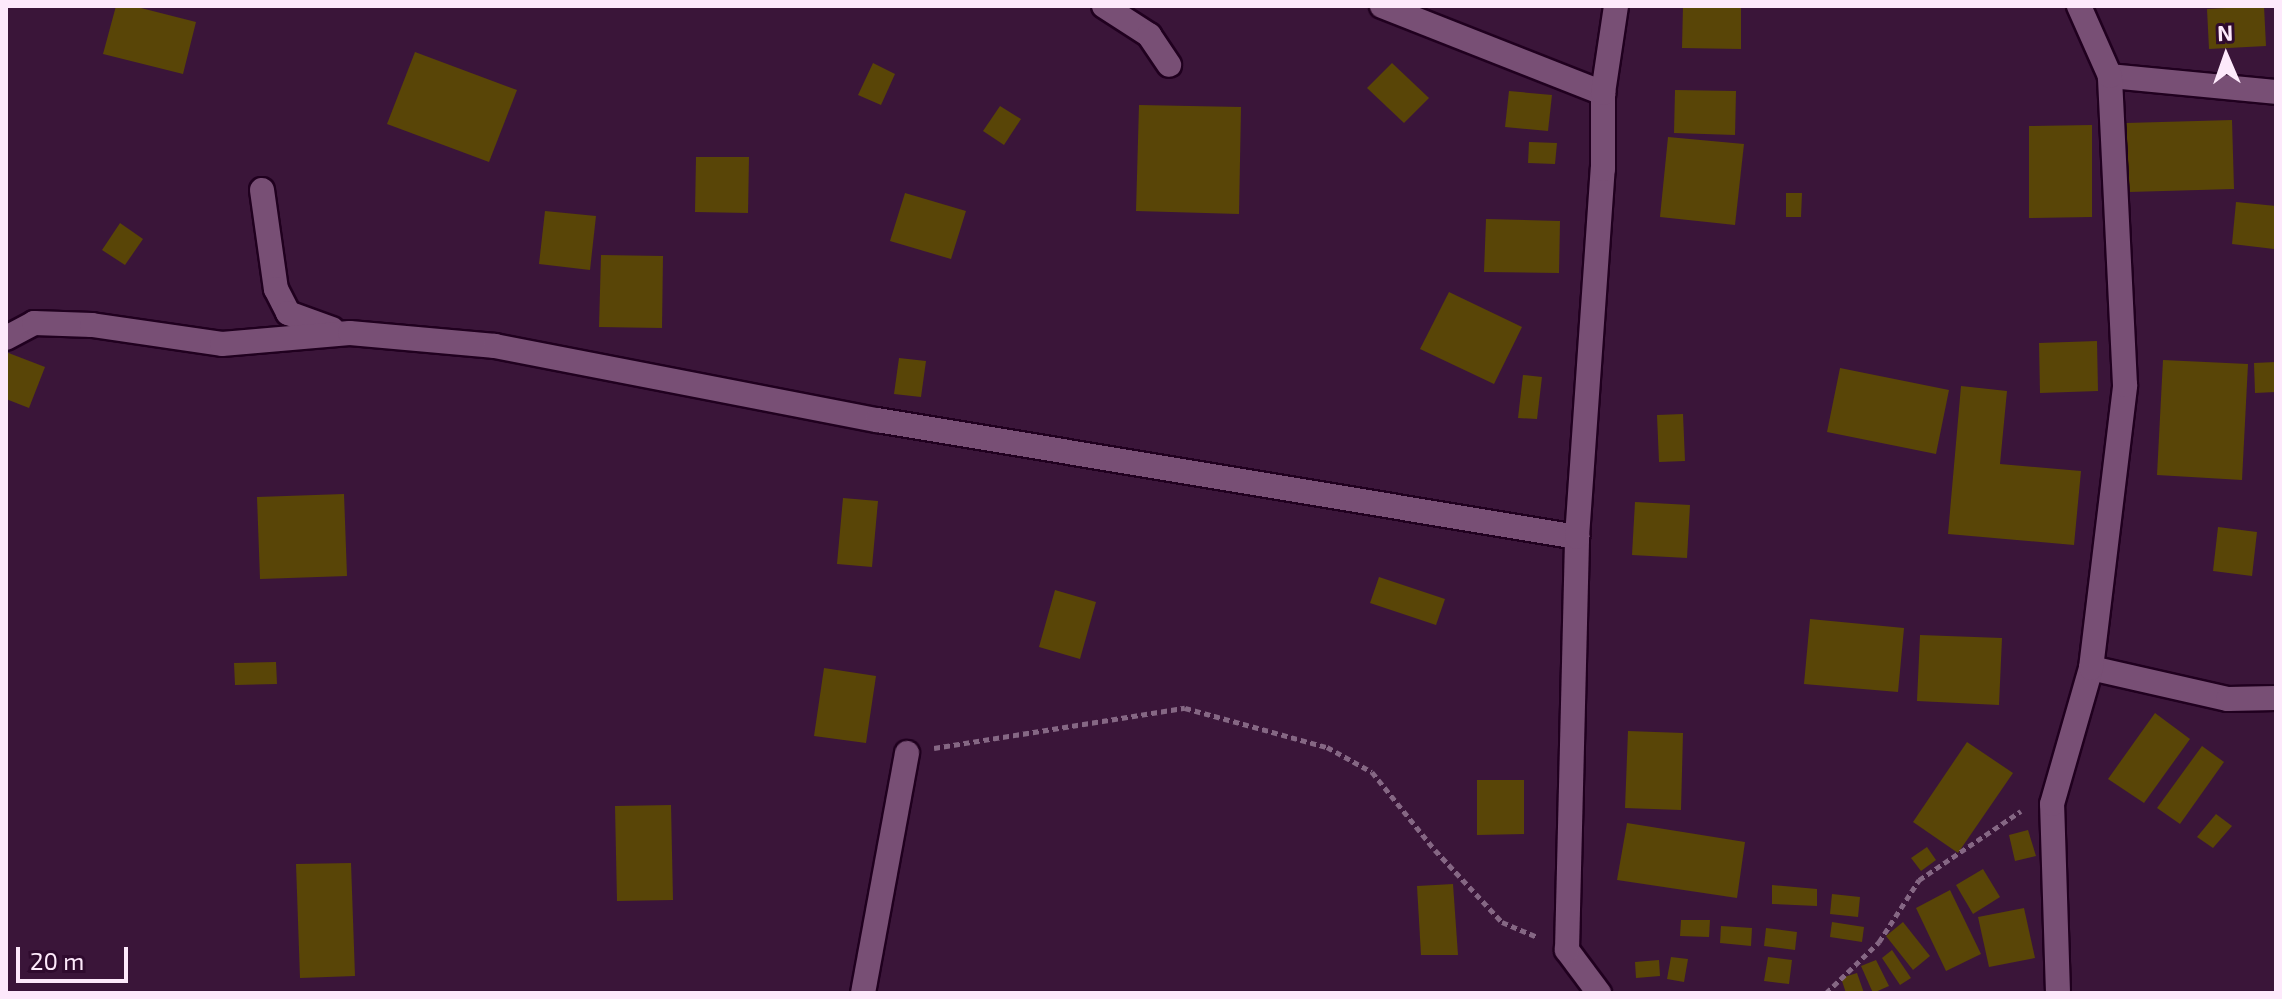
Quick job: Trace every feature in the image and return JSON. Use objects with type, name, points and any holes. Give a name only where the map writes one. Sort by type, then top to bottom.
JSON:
[{"type":"street","points":[[1104,6],[1149,35],[1169,65]]},
{"type":"street","points":[[1382,6],[1603,93]]},
{"type":"street","points":[[1599,993],[1567,950],[1577,537],[1603,169],[1603,93],[1616,6]]},
{"type":"street","points":[[2058,993],[2052,804],[2091,668],[2125,385],[2110,76],[2079,6]]},
{"type":"street","points":[[2110,76],[2276,92]]},
{"type":"street","points":[[262,190],[276,289],[288,313],[310,323],[350,333],[495,346],[877,420],[1577,537]]},
{"type":"street","points":[[6,338],[34,323],[92,325],[222,344],[350,333]]},
{"type":"street","points":[[2091,668],[2228,699],[2276,698]]},
{"type":"street","points":[[863,993],[907,753]]},
{"type":"path","points":[[907,753],[1185,708],[1327,747],[1372,772],[1435,850],[1502,922],[1567,950]]},
{"type":"path","points":[[1826,993],[1879,942],[1919,880],[2015,818],[2025,807]]},
{"type":"building","points":[[116,6],[133,6],[196,22],[183,74],[103,54]]},
{"type":"building","points":[[1683,6],[1741,6],[1741,49],[1682,48]]},
{"type":"building","points":[[2264,6],[2266,46],[2209,49],[2207,9]]},
{"type":"building","points":[[415,52],[517,90],[489,162],[387,124]]},
{"type":"building","points":[[873,63],[895,74],[881,105],[858,95]]},
{"type":"building","points":[[1392,63],[1429,98],[1404,123],[1367,88]]},
{"type":"building","points":[[1675,90],[1736,91],[1735,135],[1674,133]]},
{"type":"building","points":[[1509,91],[1552,95],[1548,131],[1505,127]]},
{"type":"building","points":[[1139,105],[1241,107],[1239,214],[1136,211]]},
{"type":"building","points":[[1000,106],[1021,119],[1004,145],[983,131]]},
{"type":"building","points":[[2232,120],[2234,189],[2129,192],[2126,123]]},
{"type":"building","points":[[2092,125],[2092,217],[2029,218],[2029,126]]},
{"type":"building","points":[[1668,137],[1744,144],[1735,225],[1660,217]]},
{"type":"building","points":[[1529,142],[1557,143],[1555,164],[1528,163]]},
{"type":"building","points":[[696,157],[749,157],[748,213],[695,212]]},
{"type":"building","points":[[905,193],[966,211],[951,259],[890,241]]},
{"type":"building","points":[[1786,193],[1802,193],[1801,217],[1786,217]]},
{"type":"building","points":[[2236,202],[2276,206],[2274,249],[2232,244]]},
{"type":"building","points":[[545,211],[596,216],[590,270],[539,264]]},
{"type":"building","points":[[1486,219],[1560,221],[1559,273],[1484,272]]},
{"type":"building","points":[[120,223],[143,239],[125,265],[102,250]]},
{"type":"building","points":[[601,255],[663,256],[662,328],[599,327]]},
{"type":"building","points":[[1449,292],[1522,327],[1494,384],[1420,349]]},
{"type":"building","points":[[2097,341],[2098,391],[2040,393],[2039,343]]},
{"type":"building","points":[[6,352],[45,367],[29,408],[6,399]]},
{"type":"building","points":[[899,358],[926,361],[921,397],[894,394]]},
{"type":"building","points":[[2163,360],[2248,364],[2242,480],[2157,475]]},
{"type":"building","points":[[2276,362],[2276,392],[2255,393],[2254,363]]},
{"type":"building","points":[[1840,368],[1949,390],[1936,454],[1827,432]]},
{"type":"building","points":[[1523,375],[1542,377],[1537,419],[1518,418]]},
{"type":"building","points":[[1961,386],[2007,391],[2000,464],[2081,471],[2074,545],[1948,534]]},
{"type":"building","points":[[1683,414],[1685,461],[1659,462],[1657,415]]},
{"type":"building","points":[[344,494],[347,576],[260,579],[257,497]]},
{"type":"building","points":[[843,498],[878,501],[872,567],[837,564]]},
{"type":"building","points":[[1635,502],[1690,505],[1687,558],[1632,555]]},
{"type":"building","points":[[2218,527],[2257,532],[2252,576],[2213,571]]},
{"type":"building","points":[[1379,577],[1445,599],[1436,625],[1370,603]]},
{"type":"building","points":[[1055,590],[1096,602],[1080,659],[1039,647]]},
{"type":"building","points":[[1810,619],[1904,628],[1898,692],[1804,684]]},
{"type":"building","points":[[1920,635],[2002,638],[1999,705],[1917,701]]},
{"type":"building","points":[[276,662],[277,684],[235,685],[234,663]]},
{"type":"building","points":[[824,668],[876,676],[866,743],[814,736]]},
{"type":"building","points":[[2155,713],[2190,739],[2144,803],[2108,779]]},
{"type":"building","points":[[1628,731],[1683,733],[1681,810],[1625,808]]},
{"type":"building","points":[[1967,742],[2013,773],[1958,853],[1913,822]]},
{"type":"building","points":[[2202,746],[2224,762],[2180,824],[2157,808]]},
{"type":"building","points":[[1477,780],[1524,780],[1524,834],[1477,835]]},
{"type":"building","points":[[671,805],[673,900],[617,901],[615,806]]},
{"type":"building","points":[[2216,814],[2232,826],[2213,848],[2197,837]]},
{"type":"building","points":[[1627,823],[1745,842],[1737,898],[1617,880]]},
{"type":"building","points":[[2028,830],[2036,856],[2015,861],[2009,835]]},
{"type":"building","points":[[1927,847],[1936,860],[1921,871],[1911,858]]},
{"type":"building","points":[[351,863],[355,976],[300,978],[296,864]]},
{"type":"building","points":[[1983,869],[2000,897],[1973,914],[1956,885]]},
{"type":"building","points":[[1453,884],[1458,955],[1421,955],[1417,886]]},
{"type":"building","points":[[1772,885],[1817,889],[1817,906],[1772,904]]},
{"type":"building","points":[[1950,890],[1981,954],[1946,971],[1916,908]]},
{"type":"building","points":[[1832,894],[1860,897],[1858,917],[1830,914]]},
{"type":"building","points":[[2024,908],[2035,958],[1989,967],[1978,917]]},
{"type":"building","points":[[1681,920],[1710,920],[1709,937],[1680,936]]},
{"type":"building","points":[[1832,922],[1864,927],[1862,942],[1830,937]]},
{"type":"building","points":[[1903,922],[1930,956],[1913,970],[1886,936]]},
{"type":"building","points":[[1721,926],[1752,928],[1751,946],[1720,943]]},
{"type":"building","points":[[1766,928],[1797,932],[1795,950],[1764,946]]},
{"type":"building","points":[[1892,950],[1911,978],[1900,985],[1882,958]]},
{"type":"building","points":[[1671,957],[1688,959],[1684,982],[1667,979]]},
{"type":"building","points":[[1768,957],[1792,960],[1789,984],[1764,981]]},
{"type":"building","points":[[1659,960],[1660,976],[1636,978],[1635,962]]},
{"type":"building","points":[[1876,960],[1889,986],[1873,993],[1861,966]]},
{"type":"building","points":[[1857,973],[1864,993],[1846,993],[1841,978]]}]
